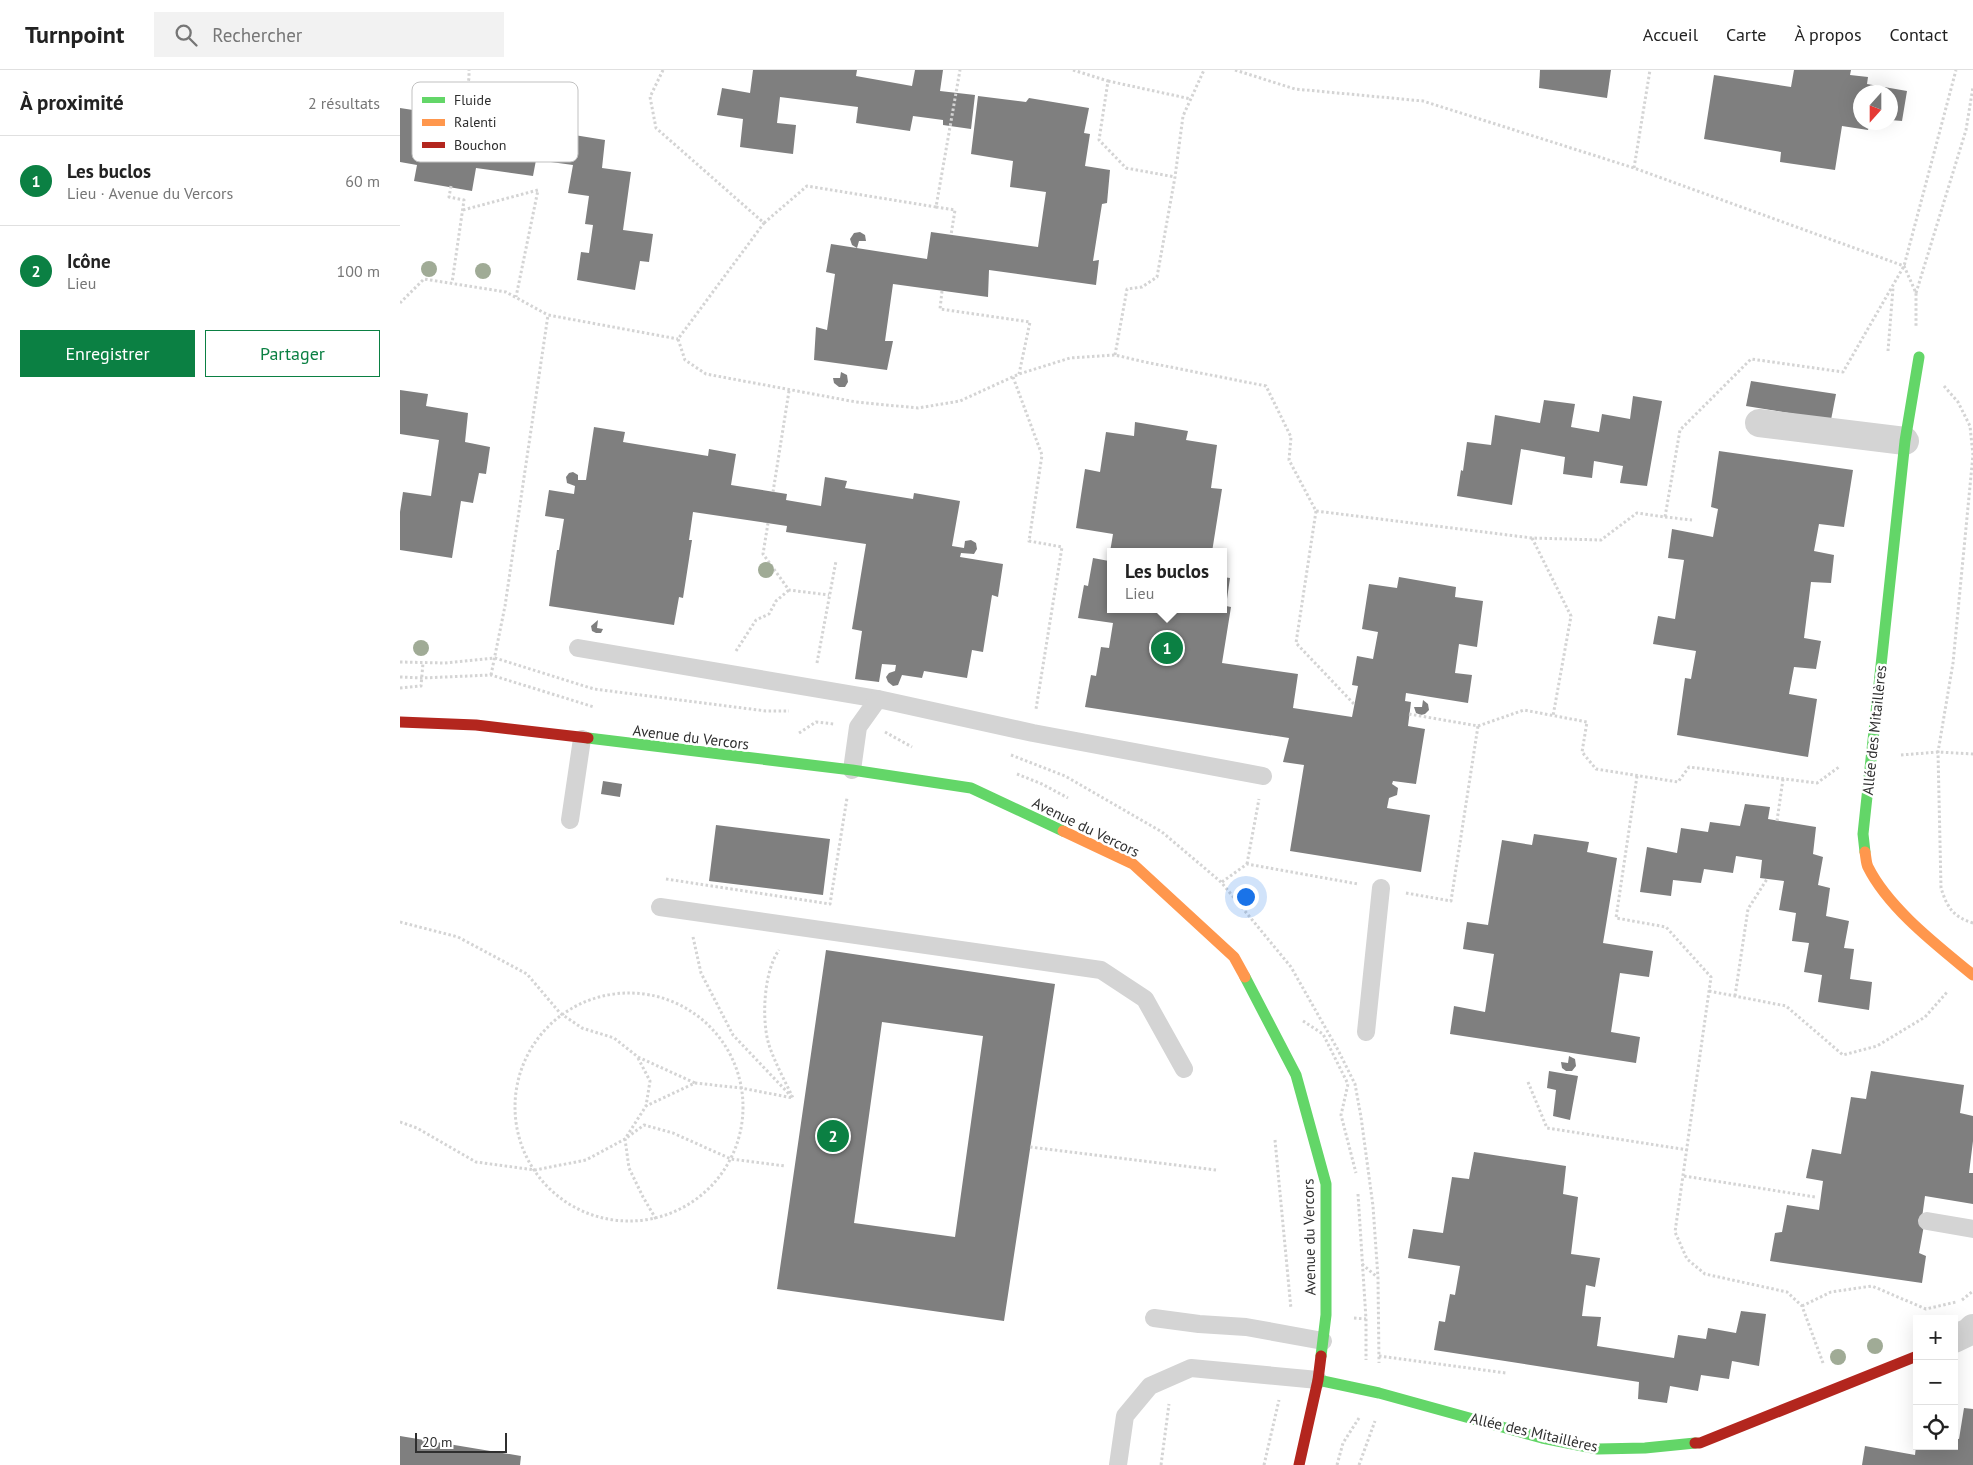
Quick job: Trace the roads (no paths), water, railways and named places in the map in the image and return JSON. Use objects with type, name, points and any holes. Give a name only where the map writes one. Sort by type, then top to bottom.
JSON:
[{"type":"street","name":"Allée des Mitaillères","points":[[1919,356],[1905,441],[1863,834],[1867,866],[1891,901],[1934,943],[1970,973]]},
{"type":"street","points":[[1759,423],[1905,441]]},
{"type":"street","name":"Avenue du Vercors","points":[[400,722],[476,725],[852,770],[971,788],[1133,864],[1234,957],[1296,1075],[1326,1184],[1326,1315],[1318,1380],[1299,1465]]},
{"type":"street","points":[[1958,1337],[1973,1328]]},
{"type":"street","name":"Allée des Mitaillères","points":[[1318,1380],[1379,1393],[1542,1438],[1598,1449],[1645,1448],[1700,1442],[1913,1358]]},
{"type":"lane","points":[[578,648],[878,699],[1032,733],[1263,776]]},
{"type":"lane","points":[[852,770],[858,727],[878,699]]},
{"type":"lane","points":[[570,820],[582,739]]},
{"type":"lane","points":[[1366,1032],[1381,888]]},
{"type":"lane","points":[[660,907],[1101,970],[1145,999],[1184,1069]]},
{"type":"lane","points":[[1926,1220],[1973,1229]]},
{"type":"lane","points":[[1154,1318],[1199,1324],[1246,1327],[1323,1341]]},
{"type":"lane","points":[[1118,1465],[1125,1416],[1150,1386],[1191,1368],[1318,1380]]},
{"type":"place","name":"Les buclos","points":[[1167,648]]},
{"type":"place","name":"Icône","points":[[833,1136]]}]
